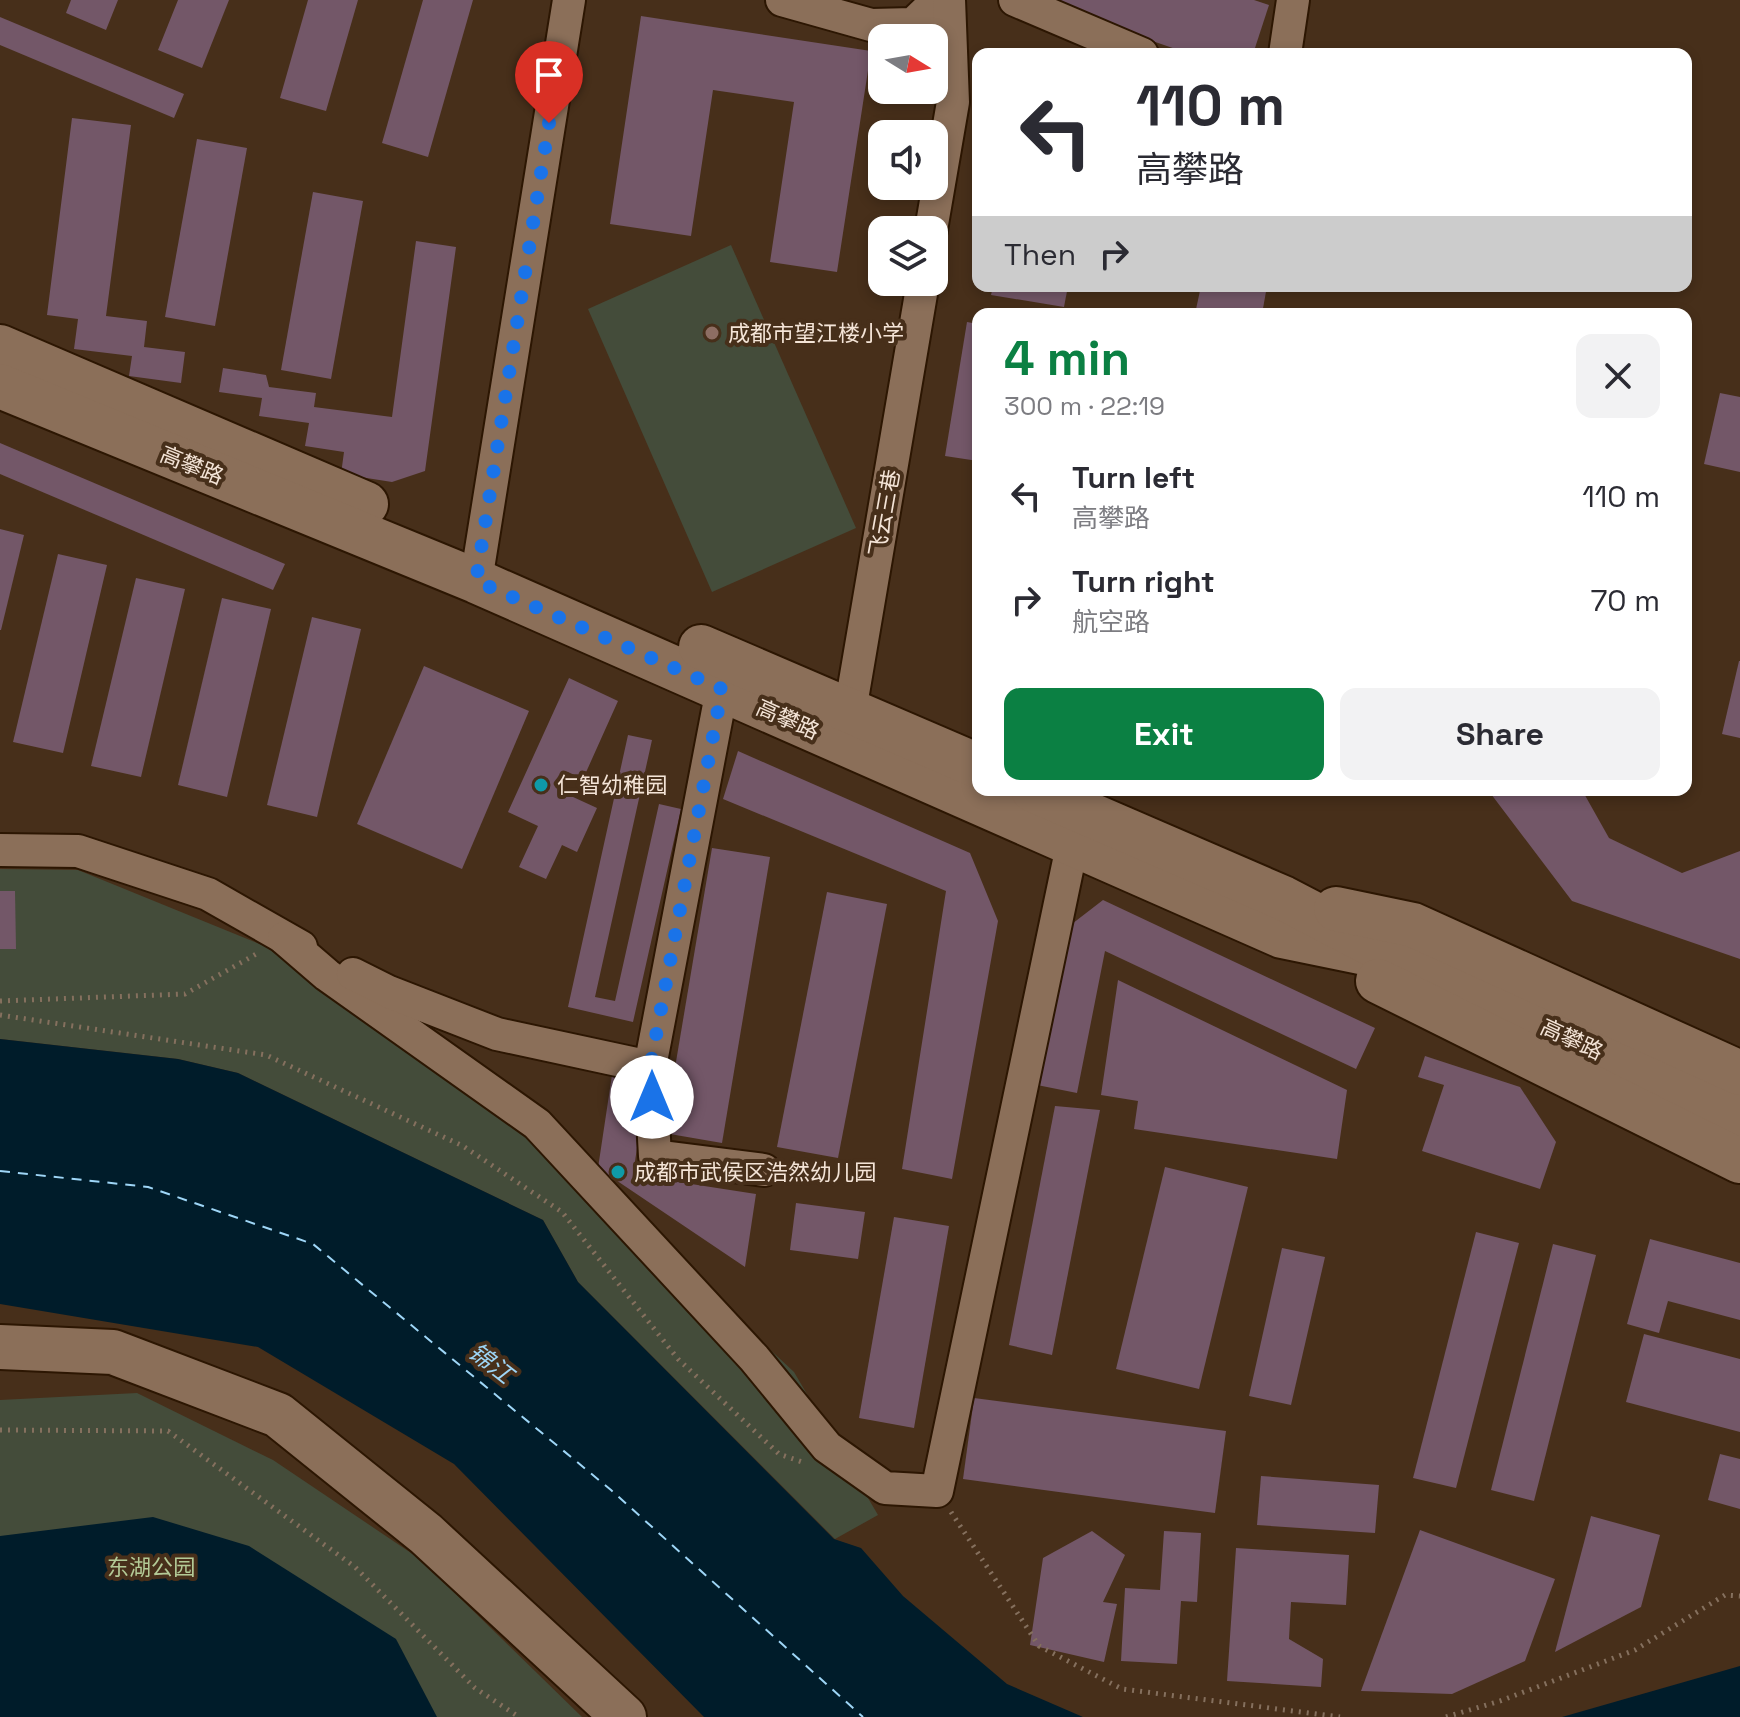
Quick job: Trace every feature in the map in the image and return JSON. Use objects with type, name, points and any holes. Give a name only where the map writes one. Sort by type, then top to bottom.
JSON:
[{"type":"main road","name":"高攀路","points":[[0,347],[478,567],[844,726],[972,793]]},
{"type":"main road","name":"高攀路","points":[[0,386],[478,567],[722,689],[972,764]]},
{"type":"main road","name":"高攀路","points":[[977,796],[1072,846],[1404,961],[1740,1117]]},
{"type":"main road","name":"高攀路","points":[[1045,796],[1282,917]]},
{"type":"main road","points":[[1282,917],[1413,925],[1740,1073]]},
{"type":"main road","points":[[1282,917],[1390,987],[1740,1161]]},
{"type":"main road","points":[[0,1347],[113,1352],[278,1415],[426,1534],[624,1717]]},
{"type":"street","points":[[478,567],[569,0]]},
{"type":"street","points":[[782,0],[871,25],[913,24],[938,0]]},
{"type":"street","points":[[933,216],[953,102],[949,0]]},
{"type":"street","points":[[1015,0],[1128,48]]},
{"type":"street","points":[[1286,48],[1293,0]]},
{"type":"street","name":"飞云三巷","points":[[844,726],[921,296]]},
{"type":"street","points":[[722,689],[650,1067],[655,1156],[764,1170]]},
{"type":"street","points":[[284,938],[327,975],[537,1124],[754,1358],[827,1447],[885,1488],[937,1491],[1072,846]]},
{"type":"street","points":[[0,850],[78,851],[208,894],[284,938],[389,992],[497,1034],[650,1067]]},
{"type":"path","points":[[0,1001],[185,994],[284,938]]},
{"type":"path","points":[[0,1015],[266,1055],[463,1146],[562,1212],[678,1359],[779,1454],[809,1464]]},
{"type":"path","points":[[0,1430],[168,1431],[355,1567],[475,1688],[519,1717]]},
{"type":"path","points":[[937,1491],[1039,1646],[1122,1689],[1340,1717]]},
{"type":"path","points":[[1446,1717],[1500,1701],[1635,1650],[1725,1595],[1740,1596]]},
{"type":"green space","points":[[731,245],[856,528],[712,592],[588,309]]},
{"type":"green space","points":[[0,869],[78,870],[277,951],[545,1139],[794,1372],[878,1515],[835,1539],[578,1282],[543,1220],[238,1073],[178,1059],[0,1039]]},
{"type":"green space","name":"东湖公园","points":[[137,1393],[273,1460],[420,1559],[582,1717],[0,1717],[0,1400]]},
{"type":"water","name":"锦江","points":[[0,1039],[178,1059],[238,1073],[543,1220],[578,1282],[834,1539],[861,1548],[903,1596],[1007,1684],[1083,1717],[704,1717],[454,1464],[258,1347],[0,1304]]},
{"type":"water","points":[[153,1517],[249,1546],[396,1639],[437,1717],[0,1717],[0,1536]]},
{"type":"water","points":[[1740,1666],[1740,1717],[1562,1717]]},
{"type":"building","points":[[71,0],[118,0],[106,30],[66,13]]},
{"type":"building","points":[[178,0],[229,0],[202,68],[158,50]]},
{"type":"building","points":[[308,0],[358,0],[326,111],[280,98]]},
{"type":"building","points":[[423,0],[473,0],[428,157],[382,143]]},
{"type":"building","points":[[1048,0],[1254,0],[1269,5],[1255,48],[1173,48],[1054,7]]},
{"type":"building","name":"成都市望江楼小学","points":[[641,16],[868,51],[868,70],[837,272],[770,262],[794,102],[713,90],[691,236],[610,224]]},
{"type":"building","points":[[0,17],[184,94],[174,118],[0,45]]},
{"type":"building","points":[[72,118],[131,125],[106,316],[147,321],[144,347],[185,352],[181,383],[129,376],[132,356],[74,349],[78,319],[47,315]]},
{"type":"building","points":[[197,139],[247,148],[215,326],[165,317]]},
{"type":"building","points":[[313,192],[363,201],[331,379],[281,370]]},
{"type":"building","points":[[416,241],[456,247],[425,471],[392,482],[341,474],[344,452],[305,446],[309,423],[259,416],[262,398],[219,392],[223,368],[266,375],[269,387],[316,393],[314,407],[392,417]]},
{"type":"building","points":[[992,292],[1067,292],[1064,307],[991,295]]},
{"type":"building","points":[[1200,292],[1266,292],[1263,308],[1196,308]]},
{"type":"building","points":[[967,322],[972,323],[972,460],[945,456]]},
{"type":"building","points":[[1720,393],[1740,397],[1740,472],[1704,464]]},
{"type":"building","points":[[0,443],[285,564],[273,590],[0,474]]},
{"type":"building","points":[[0,529],[24,535],[1,630],[0,630]]},
{"type":"building","points":[[58,554],[107,565],[63,753],[13,742]]},
{"type":"building","points":[[136,578],[185,589],[141,777],[91,766]]},
{"type":"building","points":[[222,598],[271,609],[227,797],[178,785]]},
{"type":"building","points":[[312,617],[361,629],[317,817],[267,805]]},
{"type":"building","points":[[1740,661],[1740,738],[1722,734]]},
{"type":"building","points":[[424,666],[529,711],[462,869],[357,824]]},
{"type":"building","name":"仁智幼稚园","points":[[569,678],[618,701],[583,779],[568,772],[560,791],[597,808],[577,852],[562,845],[546,879],[519,867],[538,826],[508,812]]},
{"type":"building","points":[[628,735],[652,740],[595,997],[615,1001],[659,804],[681,809],[633,1022],[568,1007]]},
{"type":"building","points":[[738,751],[970,853],[998,921],[952,1179],[902,1169],[946,891],[723,799]]},
{"type":"building","points":[[1493,796],[1585,796],[1609,838],[1682,873],[1740,851],[1740,959],[1572,901]]},
{"type":"building","points":[[712,848],[770,857],[722,1143],[664,1133]]},
{"type":"building","points":[[0,891],[15,891],[16,949],[0,949]]},
{"type":"building","points":[[827,892],[887,904],[838,1158],[777,1147]]},
{"type":"building","points":[[1103,900],[1375,1028],[1356,1069],[1105,951],[1077,1093],[1037,1085],[1068,927]]},
{"type":"building","points":[[1118,980],[1347,1090],[1337,1159],[1134,1129],[1138,1101],[1101,1095]]},
{"type":"building","points":[[1425,1056],[1520,1087],[1556,1142],[1540,1189],[1422,1151],[1444,1085],[1418,1077]]},
{"type":"building","name":"成都市武侯区浩然幼儿园","points":[[612,1075],[647,1080],[633,1175],[756,1194],[745,1267],[598,1168]]},
{"type":"building","points":[[1055,1106],[1100,1110],[1052,1355],[1009,1345]]},
{"type":"building","points":[[1165,1167],[1248,1187],[1199,1389],[1116,1369]]},
{"type":"building","points":[[796,1203],[865,1212],[858,1259],[790,1250]]},
{"type":"building","points":[[894,1217],[949,1226],[914,1428],[859,1418]]},
{"type":"building","points":[[1476,1232],[1519,1243],[1456,1488],[1413,1478]]},
{"type":"building","points":[[1650,1239],[1740,1263],[1740,1320],[1668,1301],[1659,1333],[1627,1324]]},
{"type":"building","points":[[1553,1244],[1596,1255],[1534,1501],[1491,1490]]},
{"type":"building","points":[[1282,1248],[1325,1257],[1291,1405],[1249,1396]]},
{"type":"building","points":[[1644,1334],[1740,1359],[1740,1432],[1626,1402]]},
{"type":"building","points":[[974,1398],[1226,1431],[1215,1513],[963,1479]]},
{"type":"building","points":[[1720,1454],[1740,1459],[1740,1509],[1708,1500]]},
{"type":"building","points":[[1261,1476],[1379,1485],[1375,1533],[1257,1525]]},
{"type":"building","points":[[1591,1516],[1660,1535],[1641,1607],[1555,1652]]},
{"type":"building","points":[[1420,1530],[1555,1579],[1525,1661],[1452,1694],[1361,1691]]},
{"type":"building","points":[[1092,1531],[1125,1555],[1103,1602],[1117,1604],[1104,1662],[1030,1645],[1043,1558]]},
{"type":"building","points":[[1164,1531],[1201,1533],[1197,1602],[1181,1601],[1177,1664],[1121,1661],[1125,1588],[1160,1590]]},
{"type":"building","points":[[1236,1548],[1349,1555],[1346,1605],[1291,1602],[1289,1639],[1323,1659],[1321,1687],[1227,1681]]},
{"type":"ferry route","points":[[0,1171],[148,1187],[313,1244],[611,1490],[863,1717]]},
{"type":"place","name":"成都市望江楼小学","points":[[712,333]]},
{"type":"place","name":"仁智幼稚园","points":[[541,785]]},
{"type":"place","name":"成都市武侯区浩然幼儿园","points":[[618,1172]]},
{"type":"route","points":[[549,123],[476,581],[722,689],[650,1067],[652,1097]]}]
